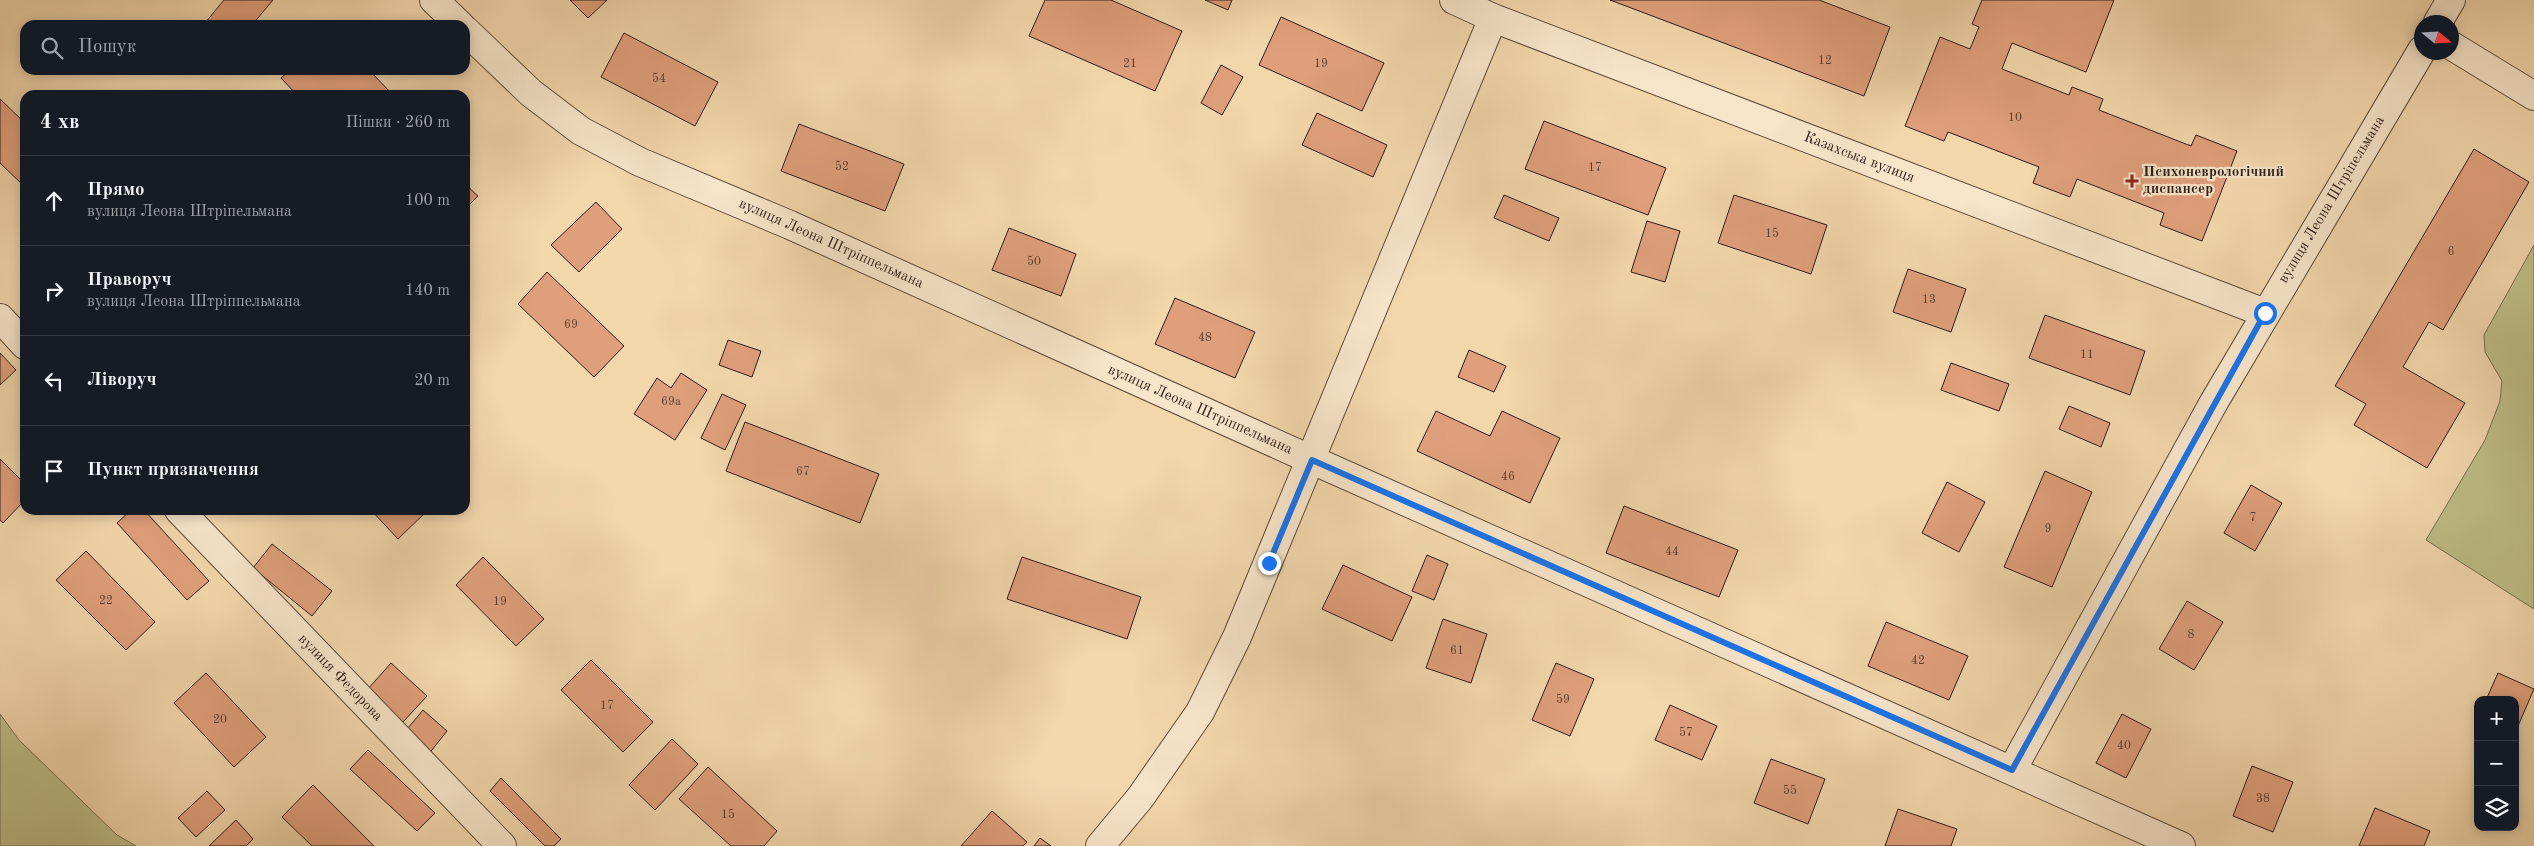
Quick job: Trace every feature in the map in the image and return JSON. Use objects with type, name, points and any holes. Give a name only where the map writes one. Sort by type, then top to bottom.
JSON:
[{"type":"street","points":[[434,0],[455,20]]},
{"type":"street","name":"Казахська вулиця","points":[[1454,0],[1493,18],[2265,313]]},
{"type":"street","points":[[2442,15],[2451,0]]},
{"type":"street","points":[[1100,846],[1140,798],[1200,712],[1237,637],[1312,460],[1493,18]]},
{"type":"street","name":"вулиця Леона Штріппельмана","points":[[470,35],[538,98],[581,131],[623,153],[790,225],[1312,460],[2181,846]]},
{"type":"street","points":[[2459,50],[2534,96]]},
{"type":"street","name":"вулиця Леона Штріпельмана","points":[[2012,770],[2265,313],[2416,60]]},
{"type":"street","points":[[0,318],[20,339]]},
{"type":"street","name":"вулиця Федорова","points":[[184,515],[502,846]]},
{"type":"shaded area","points":[[2534,245],[2534,609],[2426,540],[2485,440],[2500,401],[2502,381],[2485,352],[2484,335]]},
{"type":"shaded area","points":[[0,714],[19,740],[117,835],[136,846],[0,846]]},
{"type":"building","points":[[224,0],[273,0],[256,20],[207,20]]},
{"type":"building","points":[[570,0],[607,0],[588,18]]},
{"type":"building","points":[[1045,0],[1111,0],[1182,31],[1155,91],[1029,36]]},
{"type":"building","points":[[1205,0],[1232,0],[1228,10]]},
{"type":"building","points":[[1610,0],[1819,0],[1890,27],[1864,96]]},
{"type":"building","points":[[1982,0],[2114,0],[2086,72],[2012,43],[2002,69],[2069,95],[2072,87],[2103,99],[2099,110],[2191,146],[2196,135],[2237,151],[2202,241],[2160,225],[2164,213],[2077,179],[2070,197],[2033,183],[2039,167],[1948,132],[1944,141],[1905,126],[1940,37],[1970,49],[1979,27],[1972,24]]},
{"type":"building","points":[[1281,17],[1384,63],[1362,111],[1259,65]]},
{"type":"building","points":[[624,33],[718,82],[695,126],[601,77]]},
{"type":"building","points":[[1221,65],[1243,77],[1222,115],[1201,103]]},
{"type":"building","points":[[284,75],[374,75],[388,90],[292,90],[281,78]]},
{"type":"building","points":[[0,99],[20,118],[20,182],[0,163]]},
{"type":"building","points":[[1317,113],[1387,145],[1373,177],[1302,145]]},
{"type":"building","points":[[1544,121],[1666,168],[1648,215],[1525,169]]},
{"type":"building","points":[[799,124],[904,164],[885,211],[781,171]]},
{"type":"building","points":[[2474,149],[2529,182],[2443,330],[2429,322],[2403,367],[2465,403],[2427,468],[2354,425],[2366,404],[2335,386]]},
{"type":"building","points":[[470,189],[478,196],[470,204]]},
{"type":"building","points":[[1504,195],[1559,218],[1549,241],[1494,218]]},
{"type":"building","points":[[1734,195],[1827,225],[1811,274],[1718,243]]},
{"type":"building","points":[[596,202],[622,229],[579,272],[551,245]]},
{"type":"building","points":[[1647,221],[1680,231],[1665,282],[1631,272]]},
{"type":"building","points":[[1009,228],[1076,254],[1061,296],[992,270]]},
{"type":"building","points":[[1908,269],[1966,289],[1951,332],[1893,312]]},
{"type":"building","points":[[547,272],[624,346],[594,377],[518,304]]},
{"type":"building","points":[[1175,298],[1255,332],[1235,378],[1155,344]]},
{"type":"building","points":[[2045,315],[2145,351],[2130,395],[2029,358]]},
{"type":"building","points":[[728,340],[761,351],[752,377],[719,365]]},
{"type":"building","points":[[1469,350],[1506,366],[1494,392],[1458,377]]},
{"type":"building","points":[[0,353],[16,370],[0,385]]},
{"type":"building","points":[[1951,363],[2009,384],[1999,411],[1941,390]]},
{"type":"building","points":[[681,373],[707,390],[675,440],[634,414],[657,378],[671,388]]},
{"type":"building","points":[[722,394],[746,405],[725,450],[701,438]]},
{"type":"building","points":[[2069,406],[2110,423],[2101,447],[2059,429]]},
{"type":"building","points":[[1436,411],[1490,436],[1502,411],[1560,438],[1530,503],[1417,451]]},
{"type":"building","points":[[745,422],[879,474],[860,523],[726,471]]},
{"type":"building","points":[[0,459],[20,479],[20,505],[3,523],[0,520]]},
{"type":"building","points":[[2045,471],[2092,492],[2052,587],[2004,567]]},
{"type":"building","points":[[1947,482],[1985,502],[1959,552],[1922,533]]},
{"type":"building","points":[[2251,485],[2282,503],[2255,551],[2224,533]]},
{"type":"building","points":[[1624,506],[1738,550],[1719,597],[1606,553]]},
{"type":"building","points":[[126,515],[149,515],[209,581],[187,600],[117,523]]},
{"type":"building","points":[[376,515],[423,515],[398,539]]},
{"type":"building","points":[[272,544],[332,591],[312,616],[253,568]]},
{"type":"building","points":[[86,551],[155,622],[126,650],[56,580]]},
{"type":"building","points":[[1427,555],[1448,564],[1434,600],[1412,591]]},
{"type":"building","points":[[483,557],[544,619],[516,646],[456,585]]},
{"type":"building","points":[[1022,557],[1141,597],[1127,639],[1007,599]]},
{"type":"building","points":[[1343,565],[1412,597],[1392,641],[1322,609]]},
{"type":"building","points":[[2187,601],[2223,622],[2194,670],[2159,649]]},
{"type":"building","points":[[1443,619],[1487,634],[1471,683],[1426,668]]},
{"type":"building","points":[[1886,622],[1968,656],[1949,700],[1868,666]]},
{"type":"building","points":[[591,660],[653,722],[623,752],[561,690]]},
{"type":"building","points":[[391,663],[427,696],[403,722],[368,689]]},
{"type":"building","points":[[1556,663],[1594,679],[1570,736],[1532,720]]},
{"type":"building","points":[[206,673],[266,737],[234,767],[174,703]]},
{"type":"building","points":[[2498,673],[2534,689],[2519,724],[2519,696],[2488,696]]},
{"type":"building","points":[[1670,705],[1717,726],[1702,760],[1655,740]]},
{"type":"building","points":[[423,710],[447,731],[428,755],[403,734]]},
{"type":"building","points":[[2122,714],[2151,729],[2126,778],[2096,763]]},
{"type":"building","points":[[672,739],[698,764],[655,810],[629,785]]},
{"type":"building","points":[[368,750],[435,813],[417,831],[350,769]]},
{"type":"building","points":[[1771,759],[1825,779],[1808,824],[1754,803]]},
{"type":"building","points":[[2252,766],[2293,782],[2273,832],[2233,816]]},
{"type":"building","points":[[708,767],[777,831],[764,846],[731,846],[679,799]]},
{"type":"building","points":[[501,778],[561,839],[554,846],[545,846],[490,791]]},
{"type":"building","points":[[313,785],[374,846],[312,846],[282,817]]},
{"type":"building","points":[[207,791],[225,810],[196,837],[178,818]]},
{"type":"building","points":[[2375,808],[2430,831],[2424,846],[2359,846]]},
{"type":"building","points":[[1898,809],[1957,829],[1951,846],[1885,846]]},
{"type":"building","points":[[992,811],[1027,842],[1023,846],[961,846]]},
{"type":"building","points":[[236,820],[253,839],[246,846],[209,846]]},
{"type":"building","points":[[1040,838],[1051,846],[1034,846]]},
{"type":"place","name":"Психоневрологічний диспансер","points":[[2132,181]]},
{"type":"route","points":[[1269,563],[1312,460],[2012,770],[2214,402],[2265,313]]}]
